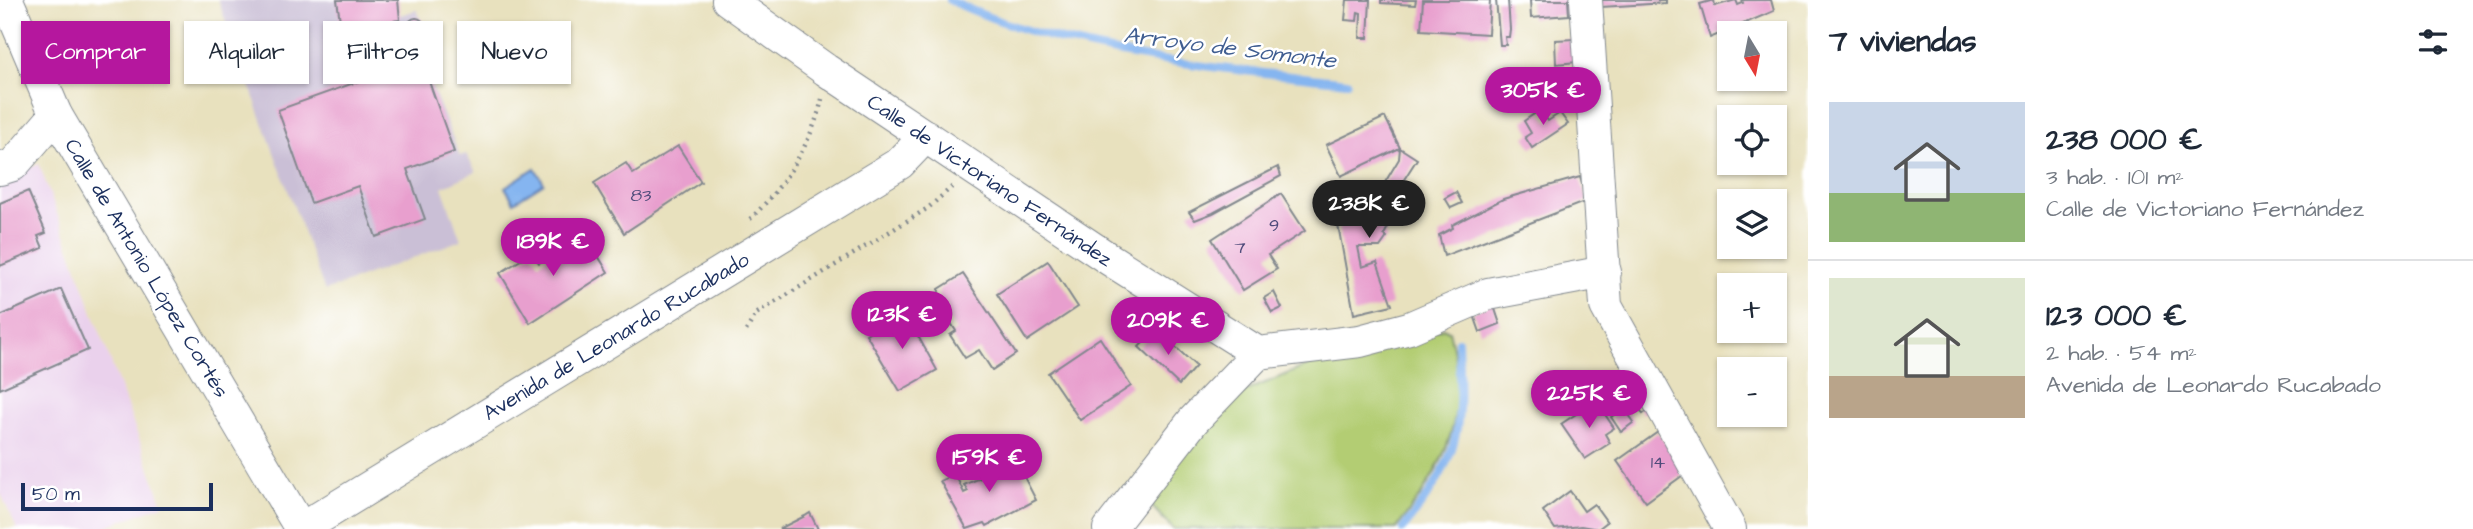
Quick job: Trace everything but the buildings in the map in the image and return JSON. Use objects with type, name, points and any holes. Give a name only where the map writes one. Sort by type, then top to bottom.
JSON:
[{"type":"street","name":"Calle de Antonio López Cortés","points":[[7,0],[56,115],[301,529]]},
{"type":"street","name":"Calle de Victoriano Fernández","points":[[728,0],[826,71],[1258,353]]},
{"type":"street","points":[[1586,0],[1606,306],[1730,529]]},
{"type":"street","points":[[0,169],[13,165],[56,115]]},
{"type":"street","name":"Avenida de Leonardo Rucabado","points":[[301,529],[900,163],[926,136]]},
{"type":"street","points":[[1109,529],[1193,421],[1258,353],[1360,341],[1409,328],[1488,294],[1605,272]]},
{"type":"path","points":[[744,225],[761,209],[791,169],[816,123],[826,71]]},
{"type":"path","points":[[746,331],[756,314],[928,208],[951,189],[966,163]]},
{"type":"shaded area","points":[[218,0],[398,0],[400,15],[417,10],[422,21],[323,21],[323,84],[431,84],[460,156],[466,154],[476,172],[442,187],[461,240],[325,291],[249,84],[309,84],[309,21],[226,21]]},
{"type":"shaded area","points":[[39,164],[163,505],[99,529],[17,529],[0,492],[0,177]]},
{"type":"green space","points":[[1443,328],[1449,331],[1455,361],[1456,413],[1441,460],[1414,506],[1396,529],[1173,529],[1142,496],[1231,397],[1314,363],[1415,338]]},
{"type":"water","points":[[535,168],[544,183],[514,202],[505,187]]},
{"type":"waterway","name":"Arroyo de Somonte","points":[[949,0],[996,20],[1094,47],[1195,65],[1347,82]]},
{"type":"waterway","name":"Arroyo de Somonte","points":[[1403,529],[1437,481],[1454,442],[1459,399],[1458,341]]}]
